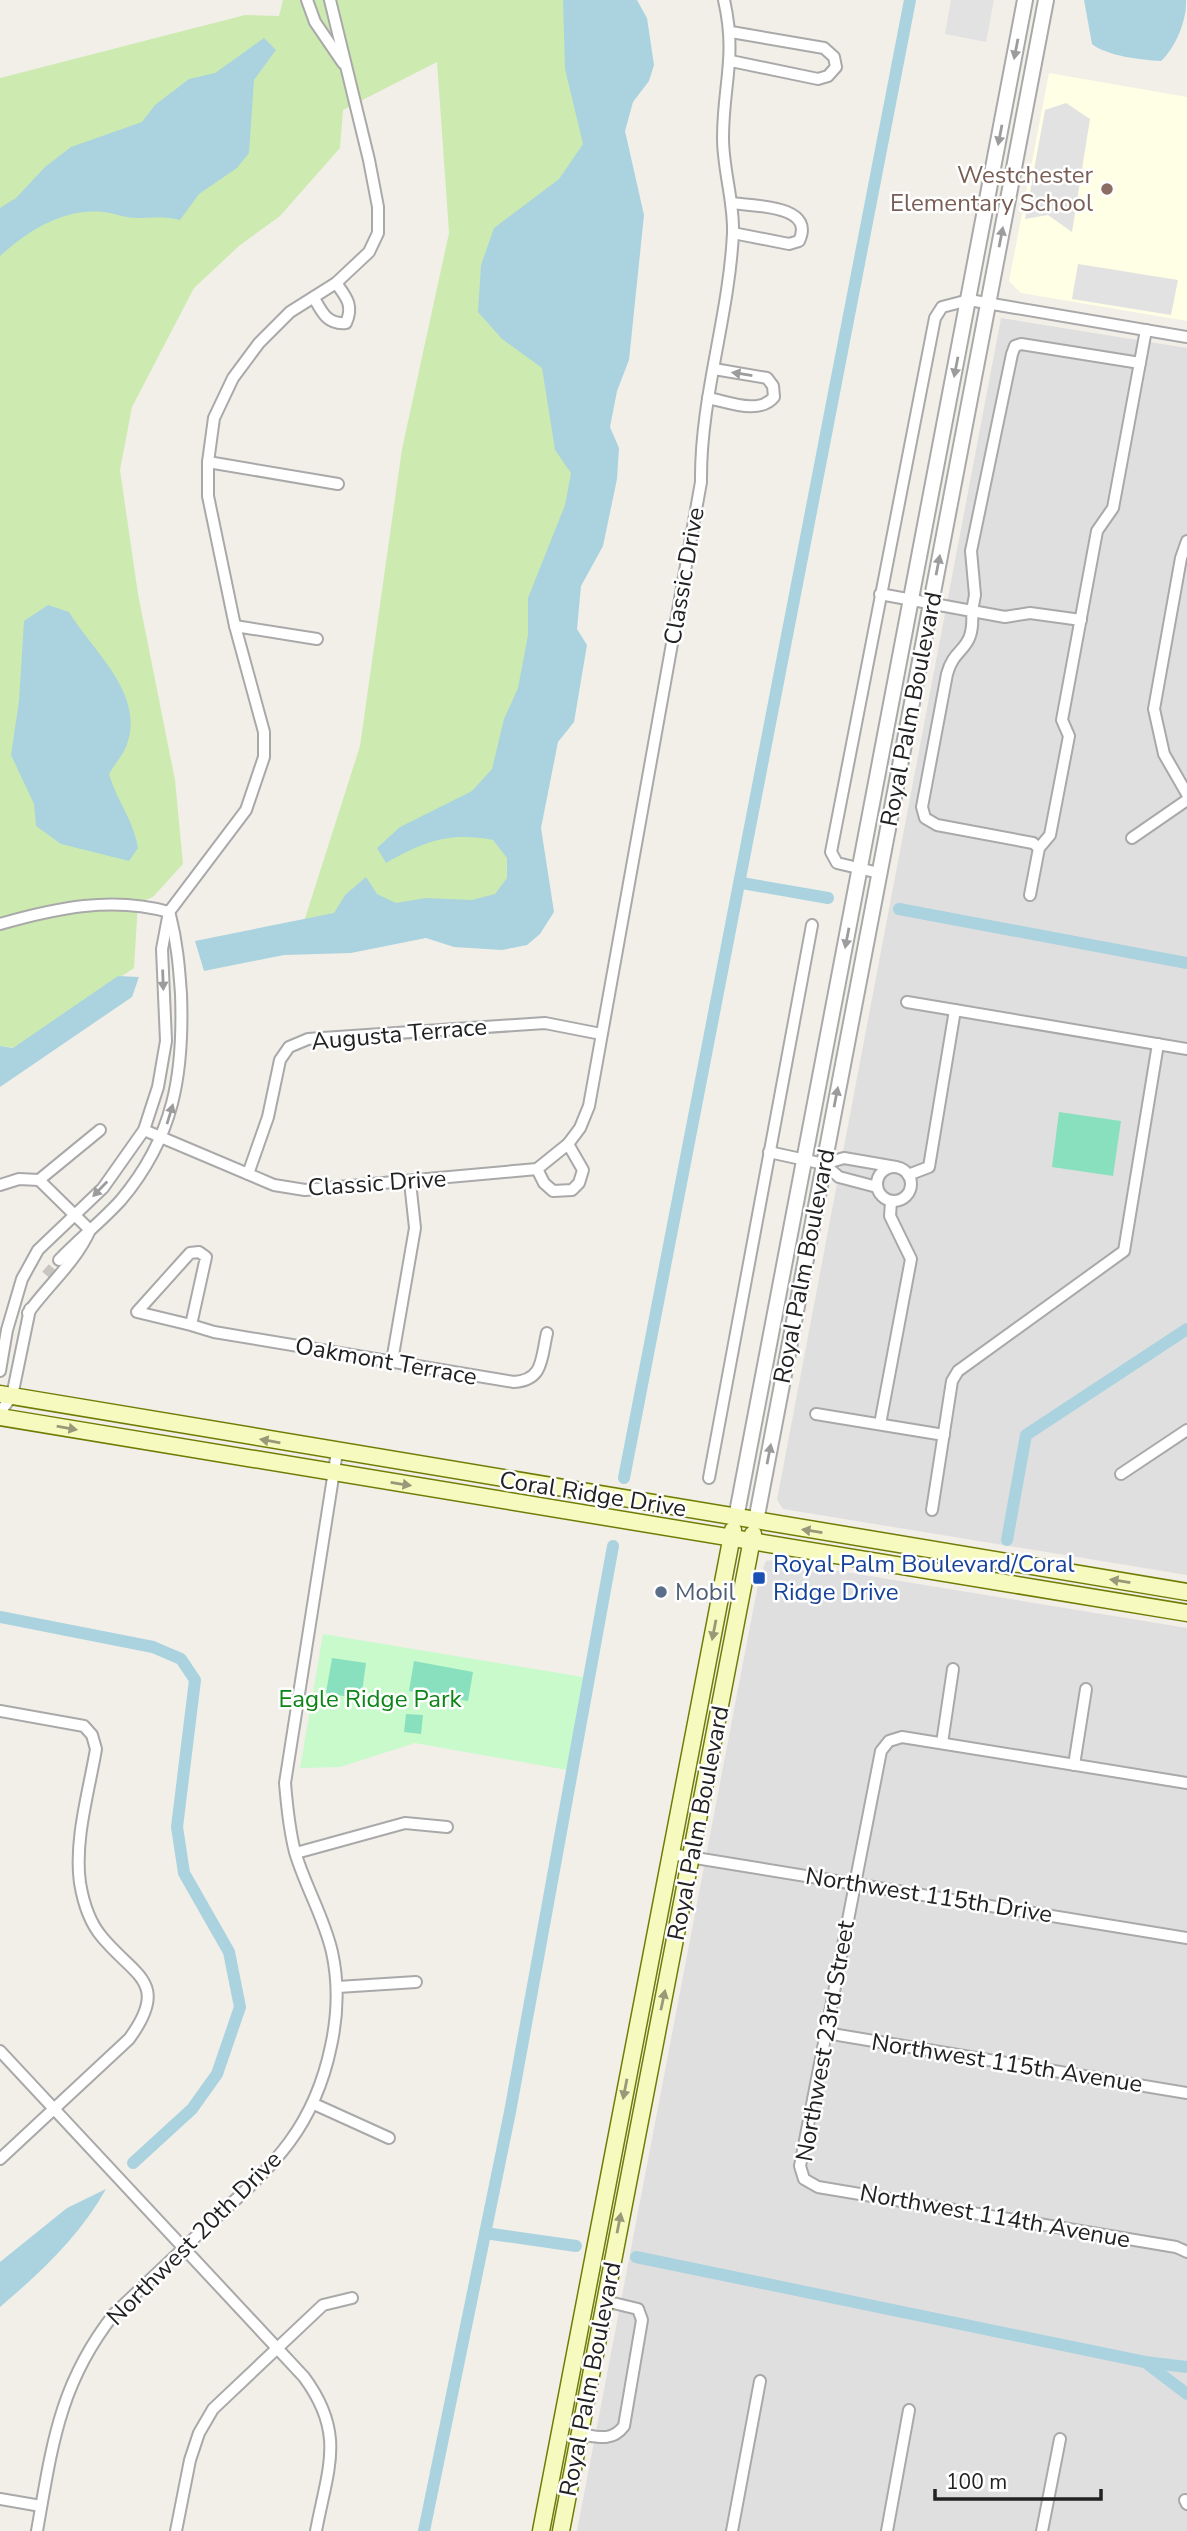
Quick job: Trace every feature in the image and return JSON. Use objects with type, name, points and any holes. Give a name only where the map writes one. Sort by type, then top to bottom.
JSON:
[{"type":"main road","name":"Coral Ridge Drive","points":[[6,1395],[1187,1592]]},
{"type":"main road","name":"Coral Ridge Drive","points":[[0,1415],[334,1474],[1187,1613]]},
{"type":"main road","name":"Royal Palm Boulevard","points":[[541,2531],[736,1518]]},
{"type":"main road","name":"Royal Palm Boulevard","points":[[561,2531],[756,1521]]},
{"type":"street","points":[[307,0],[315,22],[346,69]]},
{"type":"street","points":[[0,1371],[7,1330],[22,1279],[38,1250],[103,1188],[144,1130],[158,1087],[166,1041],[162,949],[169,912],[246,810],[264,757],[264,732],[235,626],[208,496],[208,463],[214,418],[233,378],[259,343],[290,312],[336,283],[369,252],[378,233],[378,206],[369,160],[330,0]]},
{"type":"street","name":"Classic Drive","points":[[144,1130],[274,1185],[305,1190],[537,1169],[568,1144],[580,1128],[589,1106],[701,482],[701,440],[733,233],[731,203],[724,170],[723,135],[731,61],[731,32],[724,0]]},
{"type":"street","name":"Royal Palm Boulevard","points":[[736,1518],[1025,0]]},
{"type":"street","name":"Royal Palm Boulevard","points":[[756,1521],[1046,0]]},
{"type":"street","points":[[731,32],[824,48],[834,57],[836,67],[828,76],[818,79],[731,61]]},
{"type":"street","points":[[731,203],[792,212],[801,220],[803,232],[799,241],[789,244],[733,233]]},
{"type":"street","points":[[314,298],[326,318],[337,324],[346,323],[350,313],[349,300],[336,283]]},
{"type":"street","points":[[879,873],[860,871],[837,863],[831,852],[935,318],[942,307],[969,300],[1187,337]]},
{"type":"street","points":[[1030,895],[1040,848],[1050,835],[1069,736],[1062,720],[1097,531],[1113,508],[1146,330]]},
{"type":"street","points":[[1040,848],[1033,843],[933,824],[923,813],[947,674],[952,661],[968,645],[972,636],[975,588],[970,558],[1015,346],[1025,345],[1140,363]]},
{"type":"street","points":[[708,398],[758,407],[767,405],[774,397],[773,386],[766,378],[714,369]]},
{"type":"street","points":[[208,463],[338,484]]},
{"type":"street","points":[[1187,541],[1181,558],[1154,709],[1164,754],[1187,794]]},
{"type":"street","points":[[880,594],[1005,617],[1030,613],[1081,620]]},
{"type":"street","points":[[235,626],[317,639]]},
{"type":"street","points":[[1132,838],[1187,800]]},
{"type":"street","points":[[0,924],[36,914],[111,903],[138,903],[169,912]]},
{"type":"street","points":[[60,1260],[120,1200],[145,1168],[162,1137],[177,1089],[183,1040],[179,947],[169,912]]},
{"type":"street","points":[[709,1478],[812,925]]},
{"type":"street","points":[[907,1002],[1187,1049]]},
{"type":"street","points":[[908,1175],[929,1167],[955,1010]]},
{"type":"street","name":"Augusta Terrace","points":[[248,1174],[268,1117],[280,1060],[289,1048],[308,1039],[545,1023],[601,1034]]},
{"type":"street","points":[[932,1510],[952,1381],[958,1371],[1124,1251],[1158,1044]]},
{"type":"street","points":[[40,1180],[100,1130]]},
{"type":"street","points":[[537,1169],[544,1184],[553,1191],[572,1190],[579,1183],[583,1170],[568,1144]]},
{"type":"street","points":[[769,1152],[824,1164],[844,1158],[896,1167],[908,1175],[911,1186],[907,1196],[891,1202],[882,1197],[877,1187],[839,1177],[824,1164]]},
{"type":"street","points":[[877,1187],[884,1170],[896,1167]]},
{"type":"street","points":[[0,1185],[19,1179],[40,1180],[90,1230]]},
{"type":"street","points":[[392,1362],[415,1228],[410,1182]]},
{"type":"street","points":[[880,1424],[911,1259],[890,1216],[891,1202]]},
{"type":"street","points":[[28,1313],[46,1287],[79,1252],[90,1230]]},
{"type":"street","name":"Oakmont Terrace","points":[[191,1325],[206,1257],[199,1252],[190,1253],[137,1312],[214,1332],[514,1382],[528,1381],[538,1372],[547,1333]]},
{"type":"street","points":[[0,1415],[28,1313],[46,1275]]},
{"type":"street","points":[[816,1414],[944,1435]]},
{"type":"street","points":[[1121,1474],[1187,1430]]},
{"type":"street","name":"Northwest 20th Drive","points":[[37,2531],[60,2410],[76,2370],[114,2314],[265,2173],[293,2140],[314,2104],[325,2073],[336,2023],[338,1987],[321,1916],[296,1853],[289,1826],[285,1783],[337,1452]]},
{"type":"street","points":[[954,1669],[942,1743],[1187,1783]]},
{"type":"street","points":[[1074,1765],[1086,1689]]},
{"type":"street","points":[[0,1711],[84,1726],[92,1735],[96,1749],[79,1854],[80,1883],[88,1913],[101,1936],[138,1971],[145,1984],[147,2004],[141,2023],[129,2039],[0,2159]]},
{"type":"street","name":"Northwest 23rd Street","points":[[804,2179],[800,2166],[853,1882],[881,1751],[889,1741],[902,1737],[942,1743]]},
{"type":"street","points":[[296,1853],[405,1823],[447,1827]]},
{"type":"street","name":"Northwest 115th Drive","points":[[671,1854],[1187,1938]]},
{"type":"street","points":[[338,1987],[416,1982]]},
{"type":"street","name":"Northwest 115th Avenue","points":[[826,2033],[1187,2093]]},
{"type":"street","points":[[0,2051],[185,2247],[312,2387],[328,2419],[333,2444],[316,2531]]},
{"type":"street","points":[[314,2104],[389,2138]]},
{"type":"street","name":"Northwest 114th Avenue","points":[[804,2179],[818,2186],[1175,2247],[1187,2252]]},
{"type":"street","points":[[176,2531],[190,2460],[199,2433],[213,2409],[323,2305],[352,2298]]},
{"type":"street","points":[[580,2434],[606,2438],[617,2435],[624,2426],[642,2320],[638,2309],[605,2301]]},
{"type":"street","points":[[732,2531],[760,2381]]},
{"type":"street","points":[[887,2531],[909,2410]]},
{"type":"street","points":[[1042,2531],[1059,2439]]},
{"type":"street","points":[[0,2499],[41,2506]]},
{"type":"shaded area","points":[[951,0],[994,0],[986,42],[945,34]]},
{"type":"shaded area","name":"Westchester Elementary School","points":[[1049,73],[1187,97],[1187,321],[1021,293],[1009,281]]},
{"type":"shaded area","points":[[1066,103],[1090,119],[1072,232],[1048,215],[1025,219],[1045,110]]},
{"type":"shaded area","points":[[1078,264],[1178,280],[1171,315],[1072,299]]},
{"type":"shaded area","points":[[1001,318],[1187,348],[1187,1575],[783,1509],[777,1500]]},
{"type":"shaded area","points":[[766,1561],[1187,1628],[1187,2531],[577,2531],[759,1579]]},
{"type":"green space","points":[[283,0],[590,0],[620,267],[504,914],[300,934],[360,746],[402,449],[449,233],[437,62],[343,110],[340,148],[280,216],[239,246],[194,288],[132,407],[120,470],[138,594],[175,780],[183,864],[153,897],[138,903],[134,968],[15,1048],[0,1046],[0,78],[245,15],[279,16]]},
{"type":"green space","points":[[1059,1112],[1121,1121],[1113,1176],[1052,1167]]},
{"type":"green space","name":"Eagle Ridge Park","points":[[323,1634],[583,1677],[567,1770],[415,1743],[340,1767],[300,1768]]},
{"type":"green space","points":[[332,1658],[366,1663],[361,1699],[326,1693]]},
{"type":"green space","points":[[414,1661],[473,1672],[468,1701],[409,1691]]},
{"type":"green space","points":[[406,1714],[423,1715],[421,1734],[404,1732]]},
{"type":"water","points":[[563,0],[637,0],[647,18],[654,65],[649,81],[633,102],[625,131],[644,215],[629,360],[617,391],[610,427],[619,448],[617,479],[603,546],[581,586],[577,629],[587,645],[574,722],[558,742],[541,828],[554,912],[540,934],[527,945],[502,950],[454,947],[426,938],[351,953],[284,955],[204,971],[195,941],[334,913],[345,895],[366,877],[377,894],[396,903],[426,898],[472,900],[495,894],[507,878],[507,858],[493,840],[463,837],[438,840],[386,863],[377,848],[400,827],[472,791],[492,769],[504,719],[518,688],[528,635],[528,598],[565,505],[571,473],[555,450],[542,368],[502,339],[478,312],[481,265],[494,228],[559,179],[583,144],[565,69]]},
{"type":"water","points":[[1084,0],[1186,0],[1186,8],[1179,34],[1161,61],[1115,54],[1092,44]]},
{"type":"water","points":[[264,38],[276,50],[254,80],[249,153],[237,168],[199,194],[180,220],[132,218],[103,212],[74,214],[34,230],[0,256],[0,208],[16,198],[45,167],[71,147],[142,122],[155,105],[189,79],[215,73]]},
{"type":"water","points":[[48,605],[69,612],[114,674],[129,709],[131,728],[126,747],[109,774],[136,838],[138,848],[129,861],[61,844],[36,826],[34,804],[11,755],[19,701],[24,621]]},
{"type":"water","points":[[118,976],[139,977],[132,997],[0,1087],[0,1046],[13,1048]]},
{"type":"water","points":[[106,2189],[72,2238],[0,2307],[0,2262],[67,2208]]},
{"type":"waterway","points":[[624,1478],[910,0]]},
{"type":"waterway","points":[[742,883],[828,898]]},
{"type":"waterway","points":[[899,909],[1187,963]]},
{"type":"waterway","points":[[1007,1540],[1026,1435],[1187,1329]]},
{"type":"waterway","points":[[424,2531],[510,2112],[613,1546]]},
{"type":"waterway","points":[[0,1617],[153,1647],[181,1659],[195,1680],[177,1827],[184,1873],[229,1952],[240,2007],[217,2074],[192,2109],[133,2163]]},
{"type":"waterway","points":[[485,2233],[576,2246]]},
{"type":"waterway","points":[[636,2257],[1145,2362],[1187,2367]]},
{"type":"waterway","points":[[1145,2362],[1187,2394]]},
{"type":"tunnel","points":[[46,1275],[59,1260]]},
{"type":"place","name":"Westchester Elementary School","points":[[1107,189]]},
{"type":"place","name":"Royal Palm Boulevard/Coral Ridge Drive","points":[[759,1578]]},
{"type":"place","name":"Mobil","points":[[661,1592]]}]
